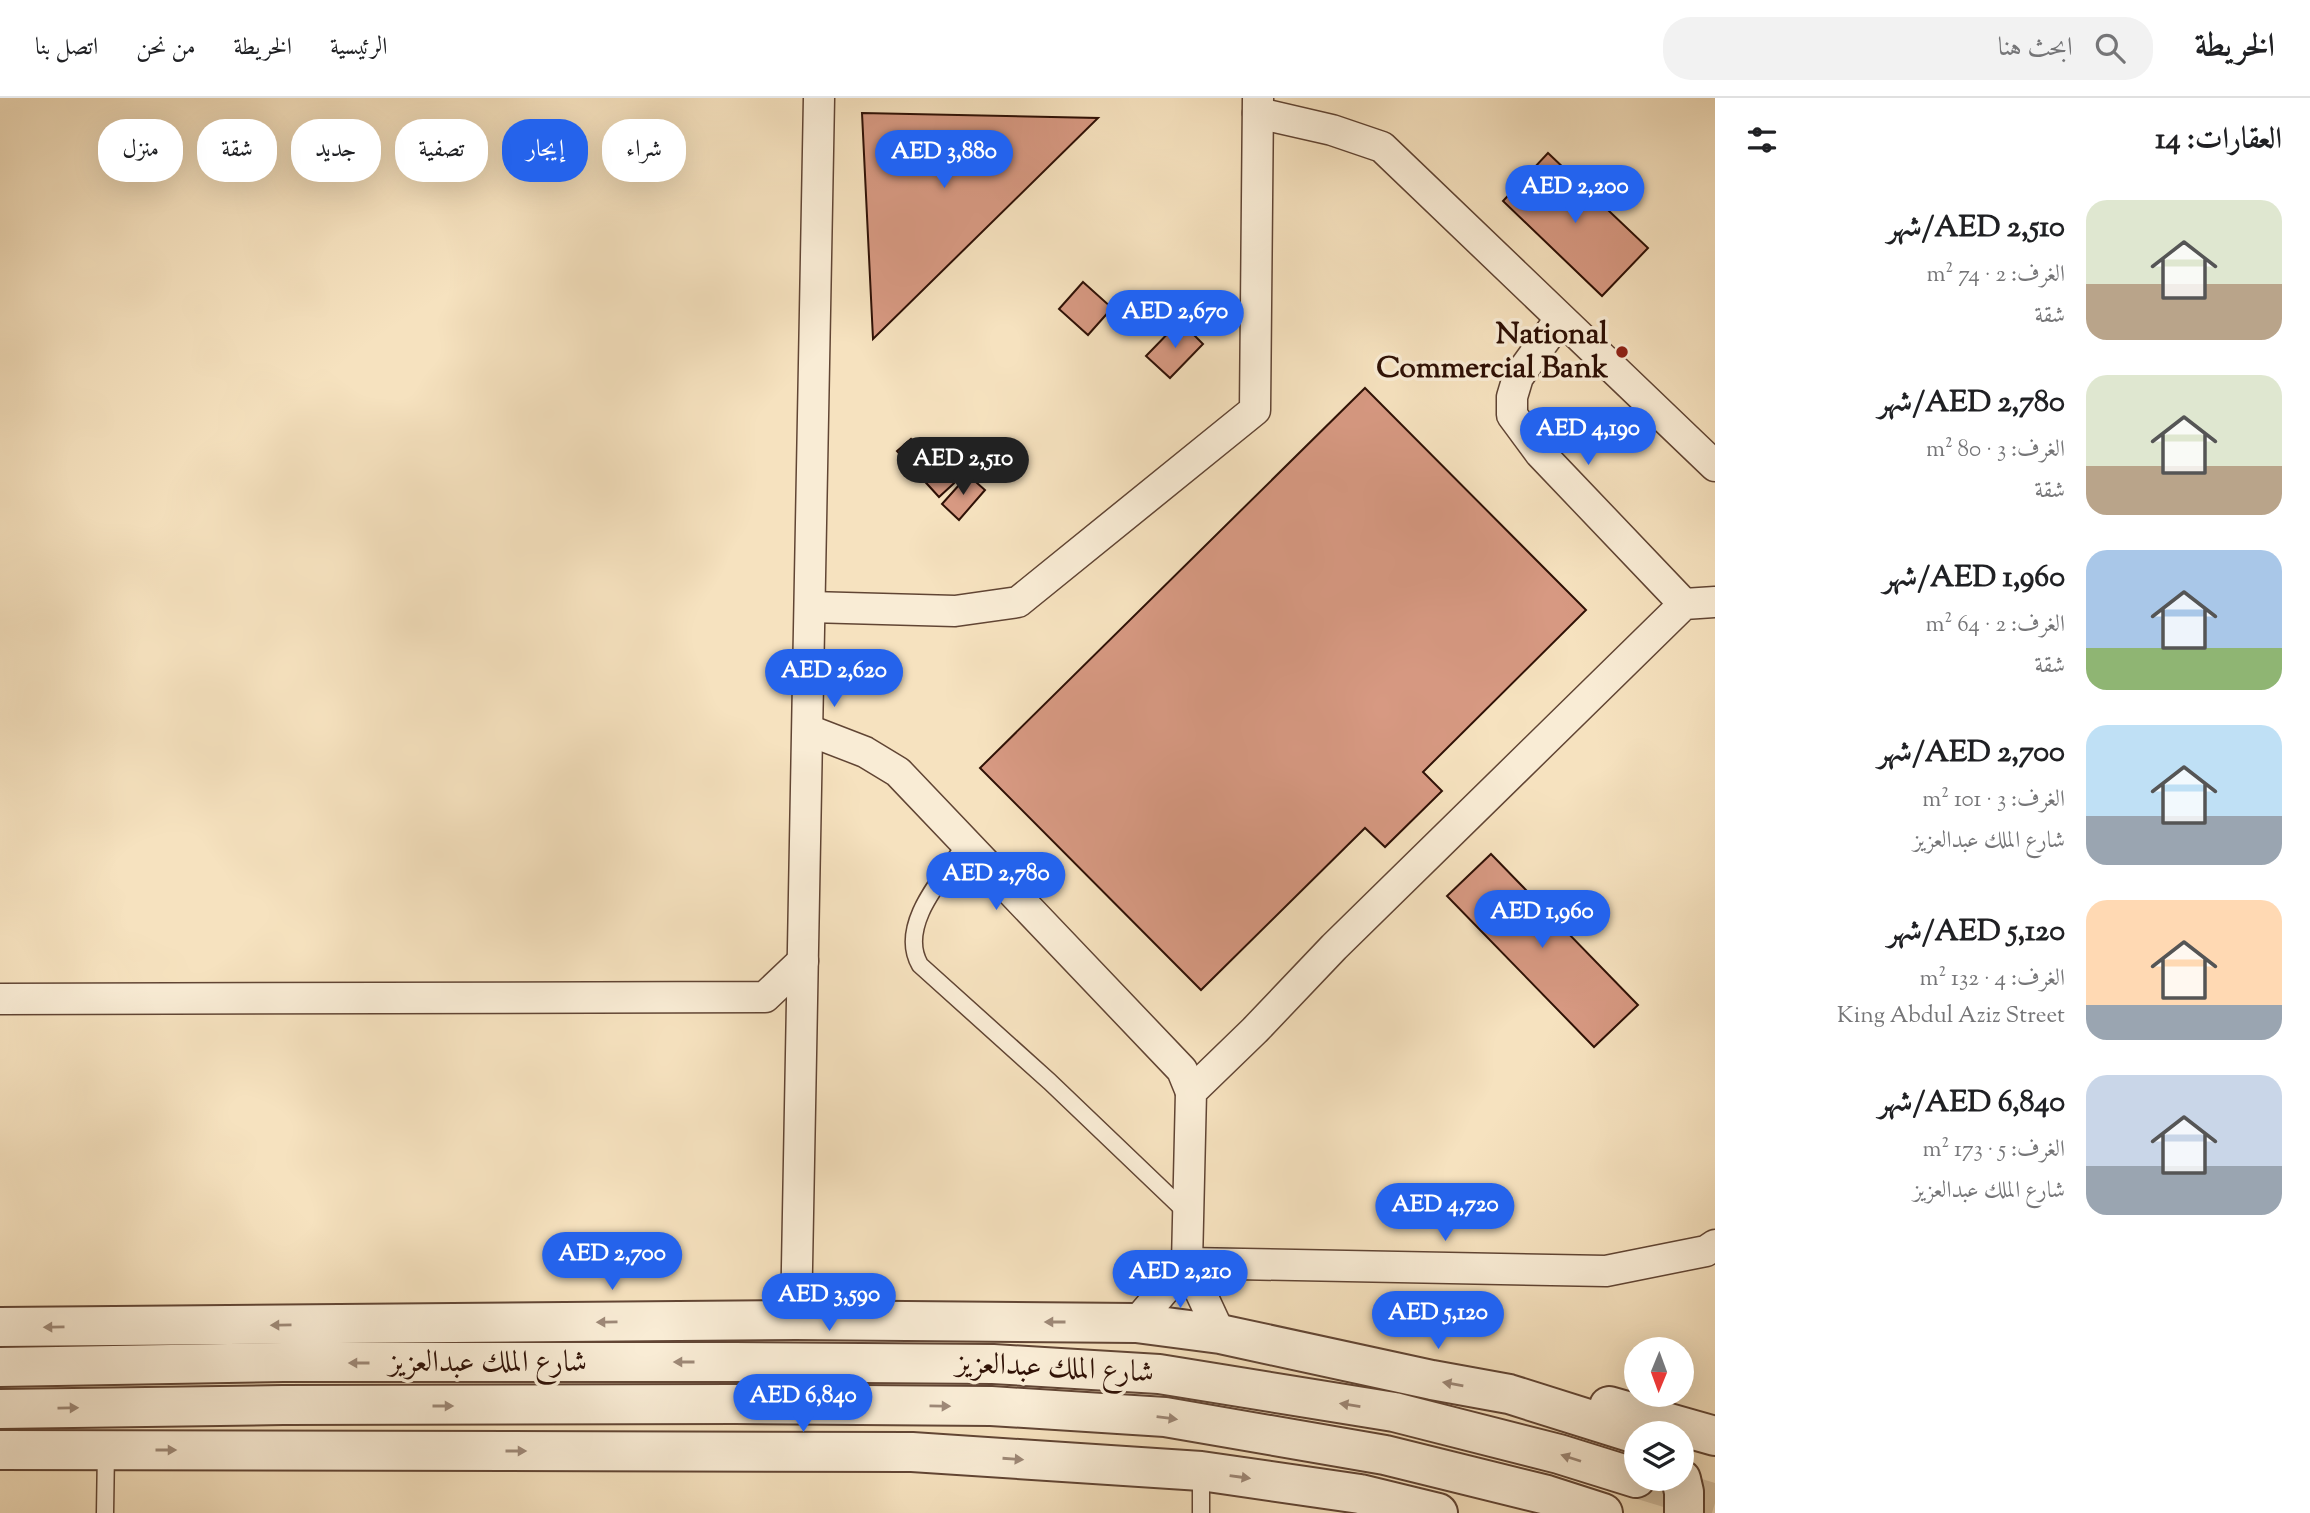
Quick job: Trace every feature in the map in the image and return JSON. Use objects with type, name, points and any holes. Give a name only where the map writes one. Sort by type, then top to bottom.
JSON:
[{"type":"street","points":[[796,1320],[818,98]]},
{"type":"street","points":[[810,607],[955,611],[1018,602],[1255,410],[1258,105],[1382,147],[1715,466]]},
{"type":"street","points":[[1560,319],[1518,377],[1512,415],[1540,453],[1684,604]]},
{"type":"street","points":[[1191,1092],[1334,947],[1684,604],[1715,602]]},
{"type":"street","points":[[808,730],[865,752],[898,772],[1182,1070],[1191,1092],[1186,1263],[1220,1334]]},
{"type":"street","points":[[0,999],[765,998],[803,961]]},
{"type":"street","points":[[1186,1263],[1606,1271],[1706,1251],[1715,1245]]},
{"type":"street","points":[[1136,1323],[1186,1263]]},
{"type":"street","name":"شارع الملك عبدالعزيز","points":[[0,1327],[796,1320],[1136,1323],[1220,1334],[1509,1394]]},
{"type":"street","name":"شارع الملك عبدالعزيز","points":[[0,1367],[283,1362],[748,1362],[993,1364],[1159,1374],[1394,1412],[1559,1454],[1624,1474]]},
{"type":"street","points":[[1509,1394],[1624,1430]]},
{"type":"street","points":[[1509,1394],[1618,1407],[1715,1436]]},
{"type":"street","points":[[1509,1394],[1624,1436]]},
{"type":"street","name":"شارع الملك عبدالعزيز","points":[[0,1409],[284,1405],[991,1406],[1165,1418],[1385,1455],[1603,1513]]},
{"type":"street","points":[[0,1450],[912,1452],[1200,1471],[1360,1494],[1438,1513]]},
{"type":"street","points":[[1694,1452],[1715,1459]]},
{"type":"street","points":[[1684,1491],[1684,1513]]},
{"type":"lane","points":[[966,844],[914,925],[915,957],[920,965],[1050,1082],[1186,1212]]},
{"type":"lane","points":[[106,1450],[106,1513]]},
{"type":"lane","points":[[1200,1471],[1201,1513]]},
{"type":"building","points":[[862,113],[1098,118],[873,339]]},
{"type":"building","points":[[1548,153],[1648,248],[1602,296],[1503,201]]},
{"type":"building","points":[[1083,282],[1112,308],[1088,335],[1059,309]]},
{"type":"building","points":[[1180,321],[1203,344],[1170,378],[1146,356]]},
{"type":"building","points":[[1365,388],[1586,610],[1423,772],[1442,791],[1385,847],[1365,828],[1201,990],[980,768]]},
{"type":"building","points":[[911,439],[935,465],[945,455],[963,475],[939,497],[897,451]]},
{"type":"building","points":[[968,475],[985,490],[959,520],[942,504]]},
{"type":"building","points":[[1491,854],[1638,1005],[1594,1047],[1447,896]]},
{"type":"tunnel","points":[[1676,1491],[1715,1503]]},
{"type":"place","name":"National Commercial Bank","points":[[1622,352]]}]
